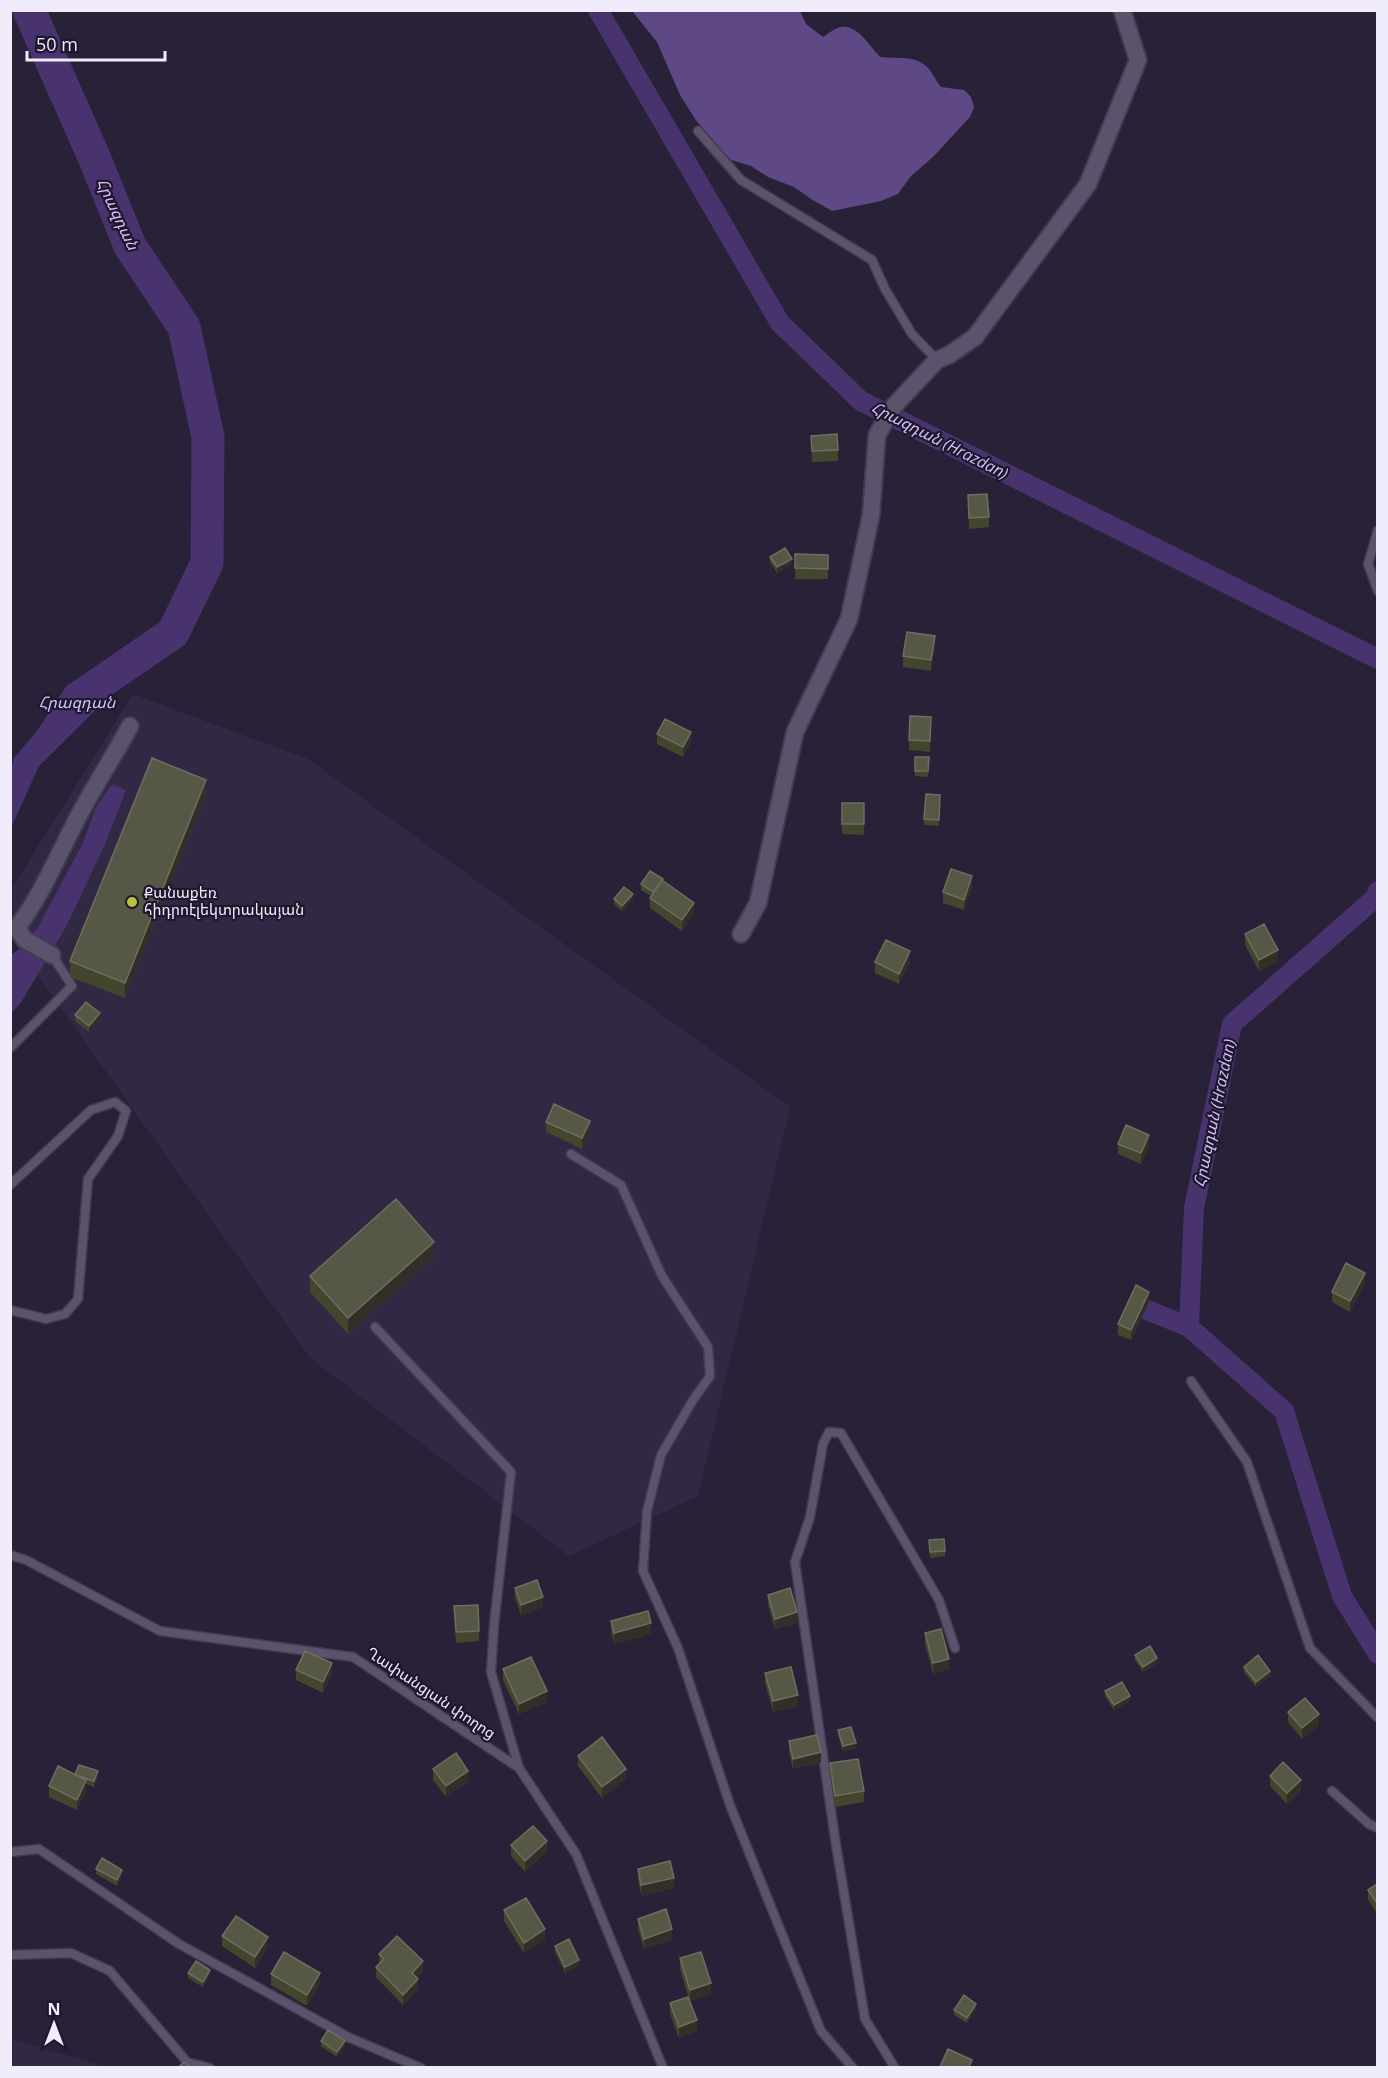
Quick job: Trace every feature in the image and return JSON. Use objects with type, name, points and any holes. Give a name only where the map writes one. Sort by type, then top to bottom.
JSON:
[{"type":"street","points":[[741,934],[758,903],[795,732],[849,619],[871,515],[877,435],[894,406],[937,360],[949,356],[975,337],[1088,184],[1138,60],[1122,10]]},
{"type":"street","points":[[52,955],[25,940],[18,929],[19,925],[62,850],[76,819],[130,726]]},
{"type":"lane","points":[[698,131],[741,180],[872,260],[885,289],[912,334],[937,360]]},
{"type":"lane","points":[[1377,530],[1368,564],[1377,591]]},
{"type":"lane","points":[[10,1048],[72,986],[52,955]]},
{"type":"lane","points":[[10,1185],[91,1110],[115,1102],[126,1111],[118,1136],[88,1179],[78,1299],[65,1314],[45,1319],[10,1310]]},
{"type":"lane","points":[[571,1155],[621,1185],[662,1276],[708,1347],[710,1376],[661,1455],[647,1511],[643,1571],[678,1648],[730,1805],[821,2031],[853,2067]]},
{"type":"lane","points":[[375,1327],[512,1472],[491,1671],[519,1768]]},
{"type":"lane","points":[[1191,1381],[1247,1462],[1310,1648],[1377,1718]]},
{"type":"lane","points":[[895,2067],[865,2019],[836,1845],[795,1562],[810,1517],[823,1444],[829,1432],[841,1433],[939,1600],[955,1648]]},
{"type":"lane","name":"Ղափանցյան փողոց","points":[[10,1555],[26,1560],[160,1631],[353,1657],[519,1768],[576,1854],[663,2067]]},
{"type":"lane","points":[[1332,1791],[1369,1824],[1377,1828]]},
{"type":"lane","points":[[10,1852],[39,1850],[179,1944],[350,2038],[421,2067]]},
{"type":"lane","points":[[10,1955],[71,1953],[110,1971],[187,2062],[210,2067]]},
{"type":"shaded area","points":[[632,11],[800,11],[806,24],[823,37],[836,29],[847,27],[858,32],[880,57],[911,59],[922,63],[941,87],[964,90],[971,97],[974,107],[970,117],[933,157],[911,176],[898,194],[881,201],[832,211],[794,187],[768,177],[751,166],[731,160],[723,153],[695,119],[680,95],[657,42]]},
{"type":"shaded area","points":[[133,694],[308,759],[790,1107],[698,1496],[569,1556],[310,1358],[11,938],[10,891]]},
{"type":"shaded area","points":[[11,2039],[107,2067],[11,2067]]},
{"type":"water","name":"Հրազդան","points":[[118,669],[110,696],[39,766],[11,828],[11,770],[14,758],[37,731],[67,685]]},
{"type":"water","points":[[112,784],[126,790],[106,842],[67,925],[22,1001],[11,1014],[11,955],[23,946],[38,927],[83,843],[96,807]]},
{"type":"building","points":[[837,434],[838,450],[812,451],[811,436]]},
{"type":"building","points":[[987,494],[989,517],[969,518],[968,495]]},
{"type":"building","points":[[785,548],[792,559],[777,567],[770,557]]},
{"type":"building","points":[[795,554],[828,555],[828,569],[795,568]]},
{"type":"building","points":[[907,632],[935,636],[931,660],[903,656]]},
{"type":"building","points":[[910,716],[931,717],[930,741],[909,740]]},
{"type":"building","points":[[665,719],[691,732],[683,747],[657,734]]},
{"type":"building","points":[[915,757],[929,757],[928,771],[915,771]]},
{"type":"building","name":"Քանաքեռ հիդրոէլեկտրակայան","points":[[152,758],[206,780],[125,983],[70,961]]},
{"type":"building","points":[[926,794],[940,795],[939,820],[924,819]]},
{"type":"building","points":[[842,803],[864,803],[864,824],[842,824]]},
{"type":"building","points":[[951,869],[972,876],[964,900],[943,892]]},
{"type":"building","points":[[650,871],[663,879],[653,892],[641,884]]},
{"type":"building","points":[[662,880],[694,903],[682,920],[650,898]]},
{"type":"building","points":[[624,887],[633,894],[622,906],[614,899]]},
{"type":"building","points":[[1264,924],[1278,950],[1259,960],[1245,934]]},
{"type":"building","points":[[886,940],[910,951],[899,974],[875,962]]},
{"type":"building","points":[[86,1002],[100,1013],[89,1026],[75,1015]]},
{"type":"building","points":[[554,1104],[590,1121],[582,1138],[546,1122]]},
{"type":"building","points":[[1126,1125],[1149,1135],[1141,1153],[1118,1144]]},
{"type":"building","points":[[396,1199],[434,1242],[348,1318],[310,1276]]},
{"type":"building","points":[[1346,1263],[1365,1273],[1350,1301],[1332,1292]]},
{"type":"building","points":[[1136,1285],[1149,1292],[1131,1330],[1118,1324]]},
{"type":"building","points":[[944,1539],[945,1551],[930,1552],[929,1540]]},
{"type":"building","points":[[537,1580],[543,1597],[521,1605],[515,1588]]},
{"type":"building","points":[[790,1588],[797,1612],[775,1619],[768,1595]]},
{"type":"building","points":[[478,1605],[479,1631],[456,1632],[454,1606]]},
{"type":"building","points":[[648,1611],[651,1623],[614,1633],[611,1621]]},
{"type":"building","points":[[941,1629],[949,1659],[933,1663],[925,1633]]},
{"type":"building","points":[[1150,1646],[1157,1658],[1143,1667],[1135,1655]]},
{"type":"building","points":[[305,1651],[332,1663],[323,1682],[296,1670]]},
{"type":"building","points":[[1258,1655],[1270,1671],[1256,1682],[1244,1667]]},
{"type":"building","points":[[531,1657],[547,1691],[519,1704],[503,1669]]},
{"type":"building","points":[[791,1667],[798,1695],[773,1701],[765,1673]]},
{"type":"building","points":[[1122,1682],[1130,1696],[1114,1705],[1105,1691]]},
{"type":"building","points":[[1305,1698],[1319,1714],[1302,1728],[1288,1712]]},
{"type":"building","points":[[851,1727],[856,1743],[843,1746],[838,1730]]},
{"type":"building","points":[[817,1735],[821,1752],[793,1759],[789,1741]]},
{"type":"building","points":[[602,1737],[626,1769],[602,1787],[578,1756]]},
{"type":"building","points":[[456,1753],[468,1771],[446,1786],[433,1769]]},
{"type":"building","points":[[858,1759],[864,1791],[835,1796],[830,1763]]},
{"type":"building","points":[[1283,1762],[1301,1780],[1287,1793],[1270,1776]]},
{"type":"building","points":[[79,1765],[98,1771],[94,1781],[75,1775]]},
{"type":"building","points":[[58,1766],[86,1780],[77,1800],[49,1786]]},
{"type":"building","points":[[533,1826],[547,1841],[525,1861],[511,1845]]},
{"type":"building","points":[[102,1858],[122,1870],[117,1880],[96,1869]]},
{"type":"building","points":[[670,1861],[674,1878],[641,1885],[638,1869]]},
{"type":"building","points":[[1377,1884],[1377,1903],[1368,1890]]},
{"type":"building","points":[[526,1898],[545,1929],[524,1943],[504,1910]]},
{"type":"building","points":[[666,1909],[672,1929],[644,1939],[638,1919]]},
{"type":"building","points":[[236,1916],[268,1937],[255,1957],[222,1936]]},
{"type":"building","points":[[397,1936],[423,1961],[412,1973],[418,1979],[403,1995],[376,1967],[384,1959],[379,1954]]},
{"type":"building","points":[[569,1939],[579,1960],[565,1967],[555,1946]]},
{"type":"building","points":[[284,1952],[320,1973],[307,1995],[271,1974]]},
{"type":"building","points":[[701,1952],[711,1983],[690,1990],[680,1958]]},
{"type":"building","points":[[196,1961],[210,1970],[203,1982],[188,1973]]},
{"type":"building","points":[[964,1995],[976,2004],[967,2018],[954,2010]]},
{"type":"building","points":[[688,1997],[697,2020],[679,2027],[670,2003]]},
{"type":"building","points":[[328,2030],[345,2041],[337,2052],[321,2041]]},
{"type":"building","points":[[948,2049],[972,2060],[969,2067],[940,2067]]},
{"type":"building","points":[[185,2062],[189,2067],[178,2067]]},
{"type":"waterway","name":"Հրազդան","points":[[29,10],[94,157],[130,246],[184,327],[208,437],[207,563],[173,633],[81,696]]},
{"type":"waterway","name":"Հրազդան (Hrazdan)","points":[[598,10],[780,323],[861,401],[1378,659]]},
{"type":"waterway","name":"Հրազդան (Hrazdan)","points":[[1189,1327],[1194,1208],[1232,1024],[1375,898],[1378,891]]},
{"type":"waterway","points":[[1147,1310],[1189,1327],[1284,1411],[1342,1596],[1378,1654]]},
{"type":"place","name":"Քանաքեռ հիդրոէլեկտրակայան","points":[[132,902]]}]
